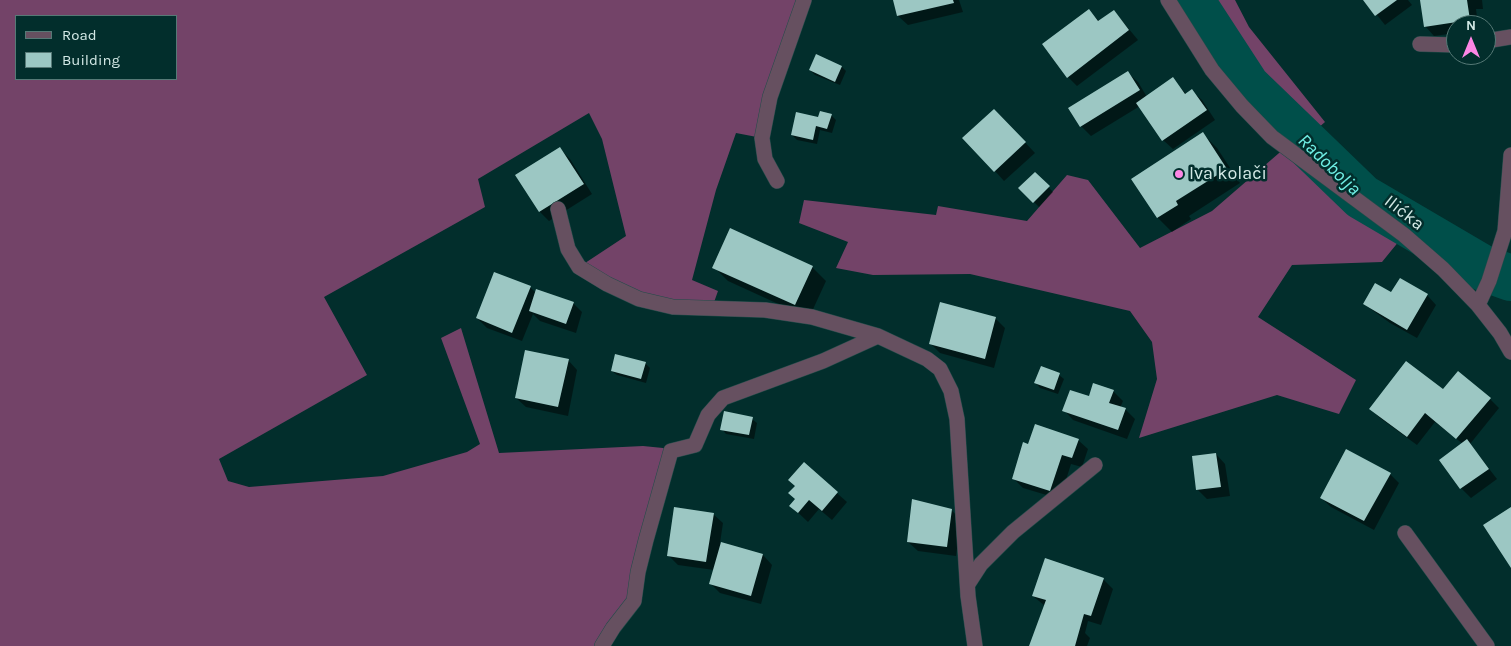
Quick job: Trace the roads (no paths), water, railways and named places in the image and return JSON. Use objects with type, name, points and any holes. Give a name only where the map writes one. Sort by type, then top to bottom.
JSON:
[{"type":"street","points":[[778,181],[765,159],[762,138],[770,97],[804,0]]},
{"type":"street","name":"Ilićka","points":[[1168,0],[1212,70],[1242,106],[1272,137],[1404,235],[1443,269],[1478,305],[1500,333],[1511,352]]},
{"type":"street","points":[[1496,39],[1511,37]]},
{"type":"street","points":[[1420,44],[1446,45]]},
{"type":"street","points":[[1478,305],[1489,281],[1507,226],[1511,155]]},
{"type":"street","points":[[558,209],[568,249],[579,267],[606,284],[639,299],[673,307],[765,310],[812,317],[878,336],[927,359],[940,369],[951,391],[957,419],[968,596],[975,646]]},
{"type":"street","points":[[602,646],[612,628],[634,601],[638,572],[671,451],[695,445],[708,415],[723,398],[823,361],[878,336]]},
{"type":"street","points":[[968,584],[981,564],[1013,532],[1095,465]]},
{"type":"street","points":[[1405,533],[1487,646]]},
{"type":"waterway","name":"Radobolja","points":[[1191,0],[1247,86],[1362,197],[1483,268],[1511,278]]},
{"type":"place","name":"Iva kolači","points":[[1179,174]]}]
